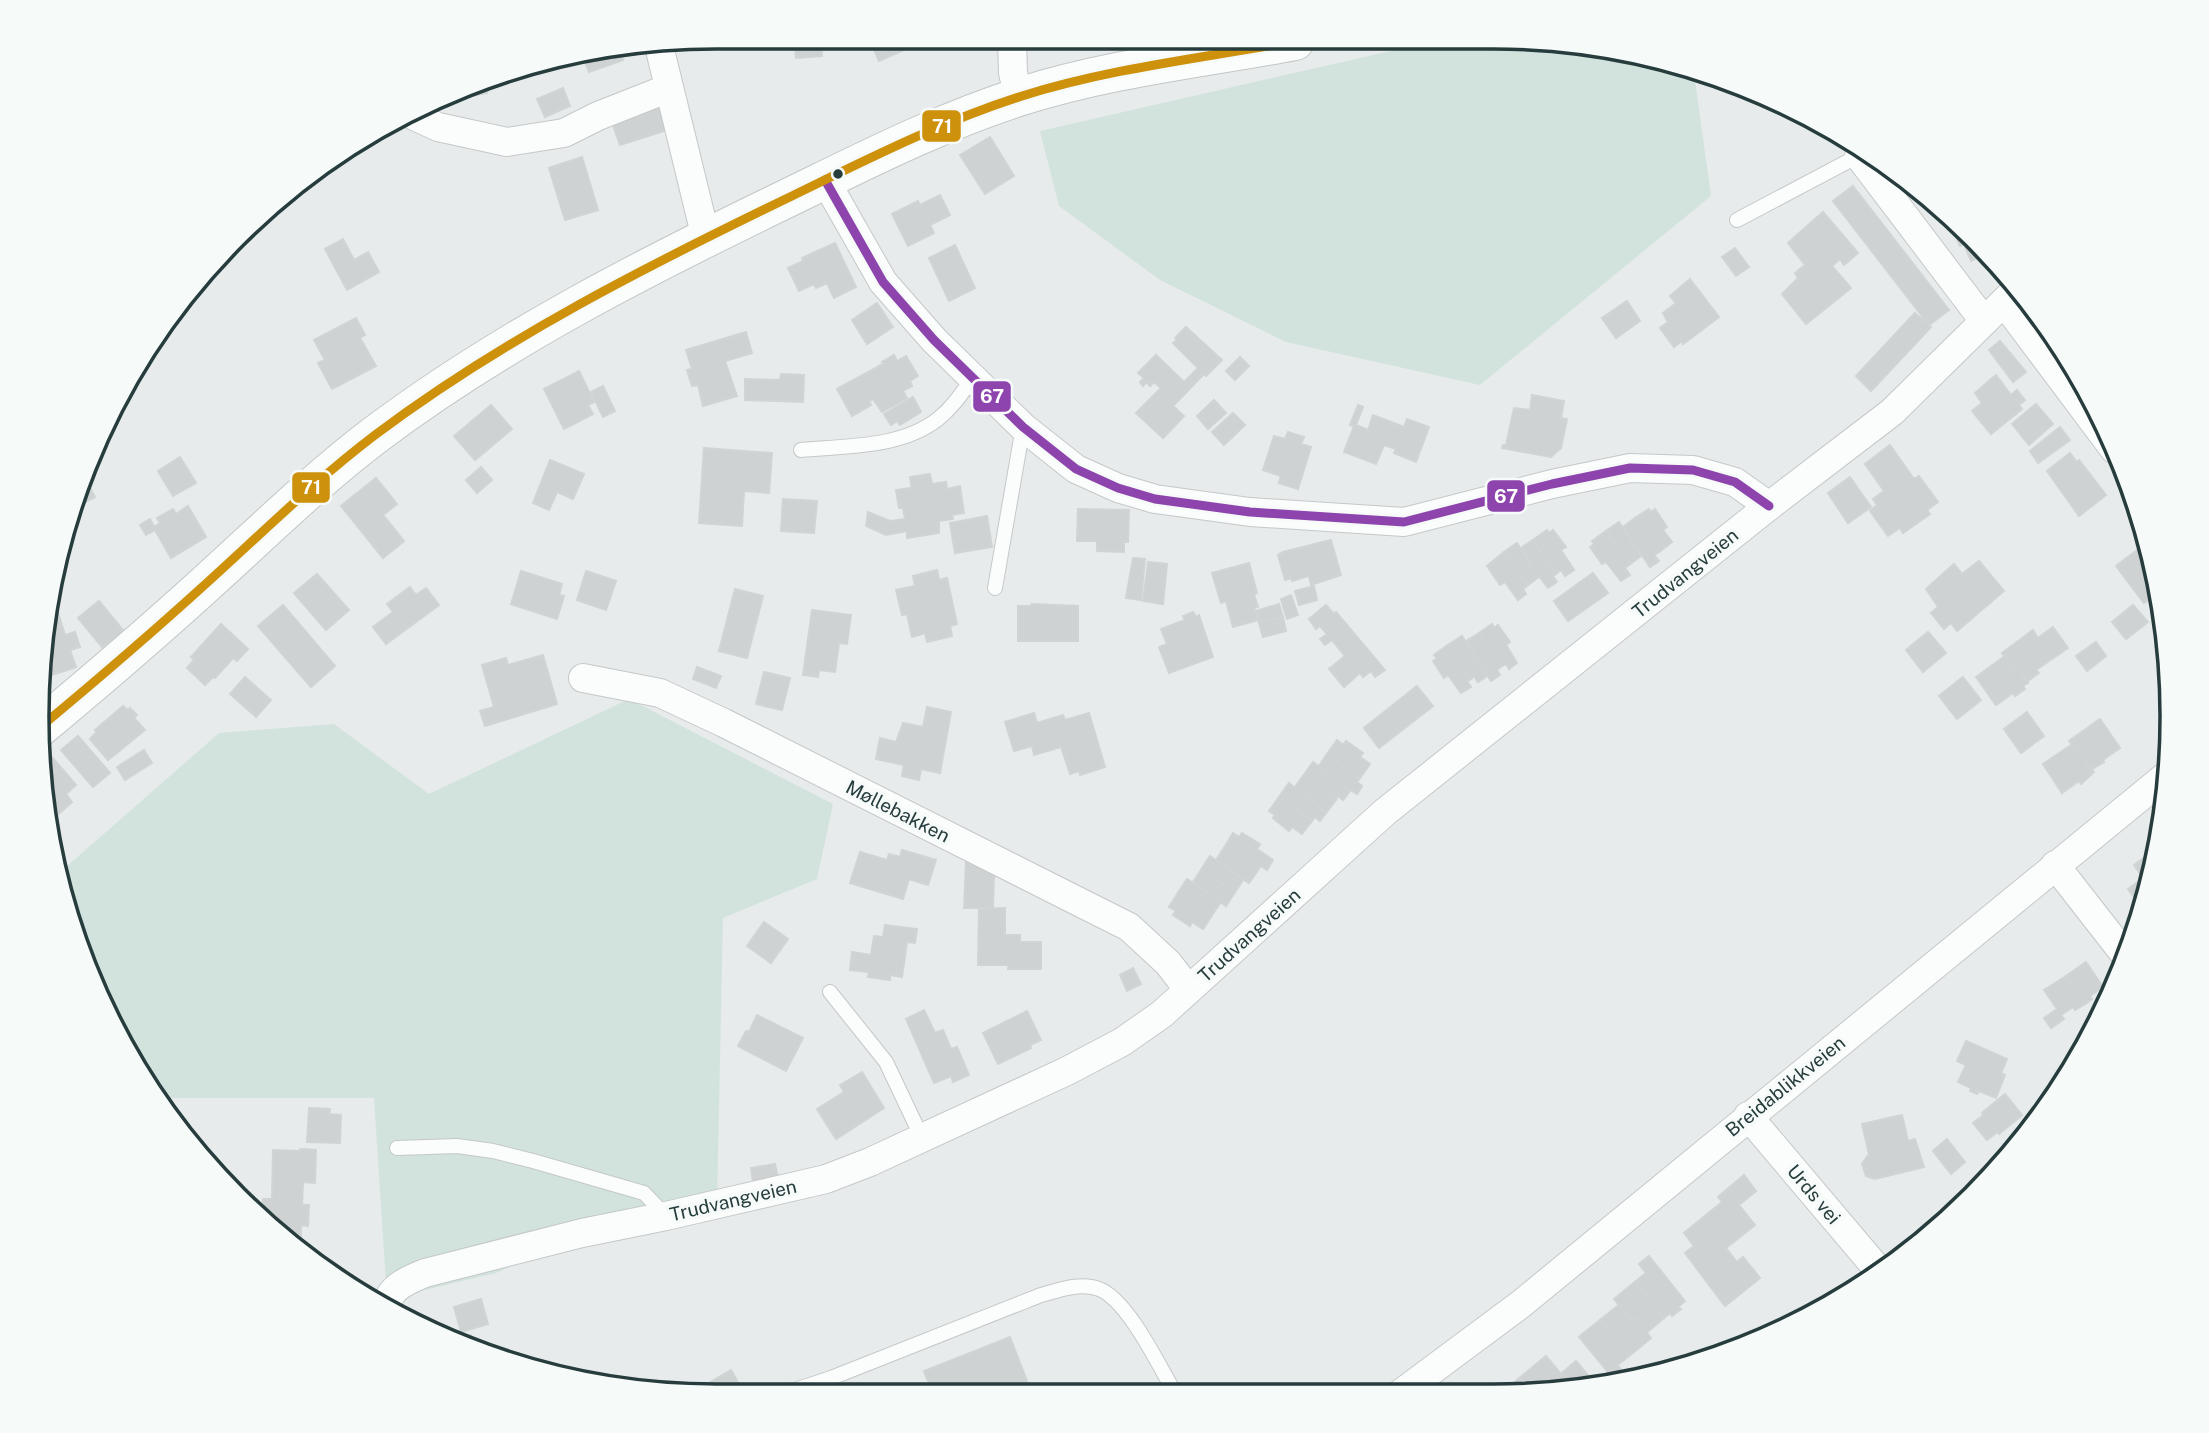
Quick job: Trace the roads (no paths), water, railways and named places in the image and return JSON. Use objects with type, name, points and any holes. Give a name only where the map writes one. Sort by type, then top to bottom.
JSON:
[{"type":"main road","points":[[49,720],[144,641],[334,469],[388,425],[532,332],[608,289],[706,237],[825,180],[932,131],[1019,97],[1126,70],[1247,49]]},
{"type":"street","points":[[1012,49],[1013,74],[1019,97]]},
{"type":"street","points":[[660,51],[706,237]]},
{"type":"street","points":[[420,119],[438,127],[507,142],[564,133],[598,116],[669,88]]},
{"type":"street","points":[[1883,176],[2002,304],[2086,412]]},
{"type":"street","points":[[825,180],[883,282],[934,340],[1023,427],[1076,469],[1118,488],[1156,499],[1250,512],[1404,522],[1552,484],[1630,468],[1693,470],[1735,482],[1769,506]]},
{"type":"street","name":"Trudvangveien","points":[[387,1297],[401,1283],[425,1273],[582,1233],[826,1179],[870,1162],[1067,1071],[1122,1042],[1162,1014],[1385,812],[1769,506],[1892,412],[2002,304]]},
{"type":"street","name":"Møllebakken","points":[[583,678],[660,693],[671,698],[1129,927],[1168,963],[1188,989]]},
{"type":"street","name":"Breidablikkveien","points":[[1413,1384],[1521,1304],[2156,784]]},
{"type":"street","points":[[2055,865],[2119,947]]},
{"type":"street","name":"Urds vei","points":[[1748,1116],[1874,1264]]},
{"type":"lane","points":[[1737,220],[1856,157]]},
{"type":"lane","points":[[802,450],[892,441],[918,432],[938,419],[973,378]]},
{"type":"lane","points":[[995,588],[1023,427]]},
{"type":"lane","points":[[830,992],[886,1062],[922,1138]]},
{"type":"lane","points":[[397,1148],[457,1146],[533,1161],[644,1193],[666,1216]]},
{"type":"lane","points":[[813,1384],[1041,1295],[1076,1286],[1101,1290],[1128,1312],[1170,1384]]}]
